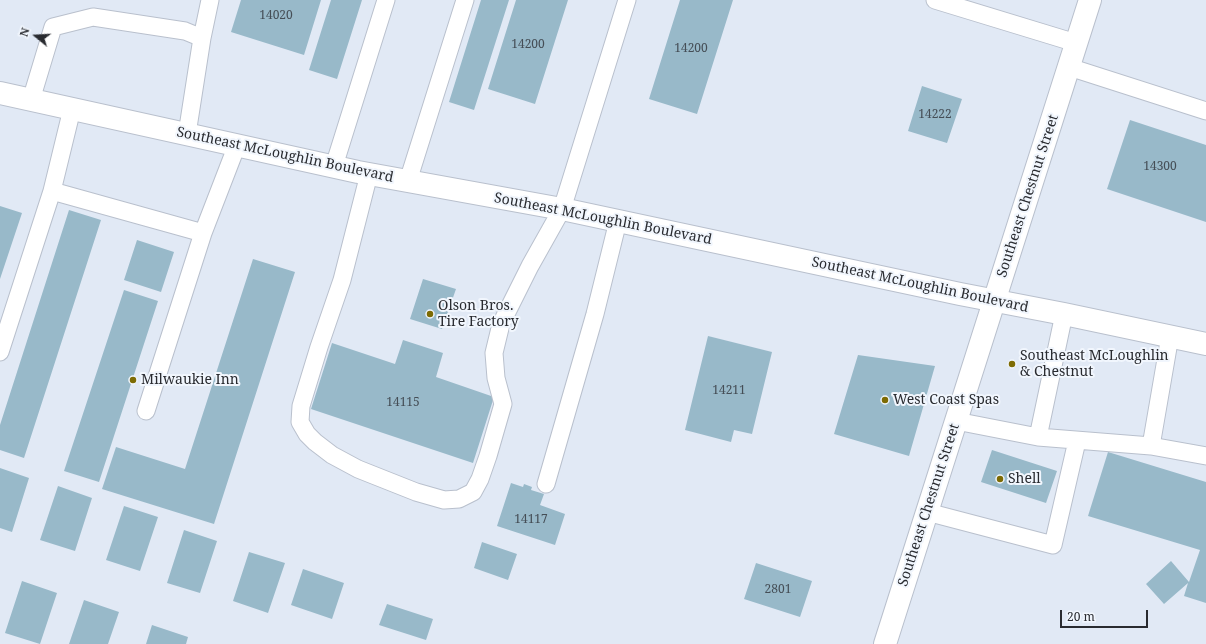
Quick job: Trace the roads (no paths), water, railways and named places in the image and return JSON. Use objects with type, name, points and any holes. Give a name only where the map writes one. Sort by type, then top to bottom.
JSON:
[{"type":"main road","name":"Southeast Chestnut Street","points":[[885,644],[1090,0]]},
{"type":"main road","name":"Southeast McLoughlin Boulevard","points":[[0,93],[369,174],[562,209],[995,301],[1206,344]]},
{"type":"lane","points":[[187,134],[202,38],[210,0]]},
{"type":"lane","points":[[334,166],[386,0]]},
{"type":"lane","points":[[408,181],[465,0]]},
{"type":"lane","points":[[369,174],[342,280],[301,406],[300,422],[307,434],[332,456],[358,469],[416,492],[444,500],[459,499],[473,492],[480,479],[503,404],[496,378],[494,353],[501,324],[530,266],[562,209],[627,0]]},
{"type":"lane","points":[[936,0],[1076,43]]},
{"type":"lane","points":[[31,100],[53,28],[93,17],[185,31],[202,38]]},
{"type":"lane","points":[[1069,67],[1206,112]]},
{"type":"lane","points":[[0,352],[52,191],[72,109]]},
{"type":"lane","points":[[146,411],[203,234],[237,145]]},
{"type":"lane","points":[[52,191],[203,234]]},
{"type":"lane","points":[[546,484],[595,314],[618,221]]},
{"type":"lane","points":[[1038,437],[1064,314]]},
{"type":"lane","points":[[1151,446],[1170,336]]},
{"type":"lane","points":[[956,420],[1038,437],[1151,446],[1206,456]]},
{"type":"lane","points":[[927,512],[1052,545],[1077,441]]},
{"type":"place","name":"Olson Bros. Tire Factory","points":[[430,314]]},
{"type":"place","name":"Southeast McLoughlin & Chestnut","points":[[1012,364]]},
{"type":"place","name":"Milwaukie Inn","points":[[133,380]]},
{"type":"place","name":"West Coast Spas","points":[[885,400]]},
{"type":"place","name":"Shell","points":[[1000,479]]}]
